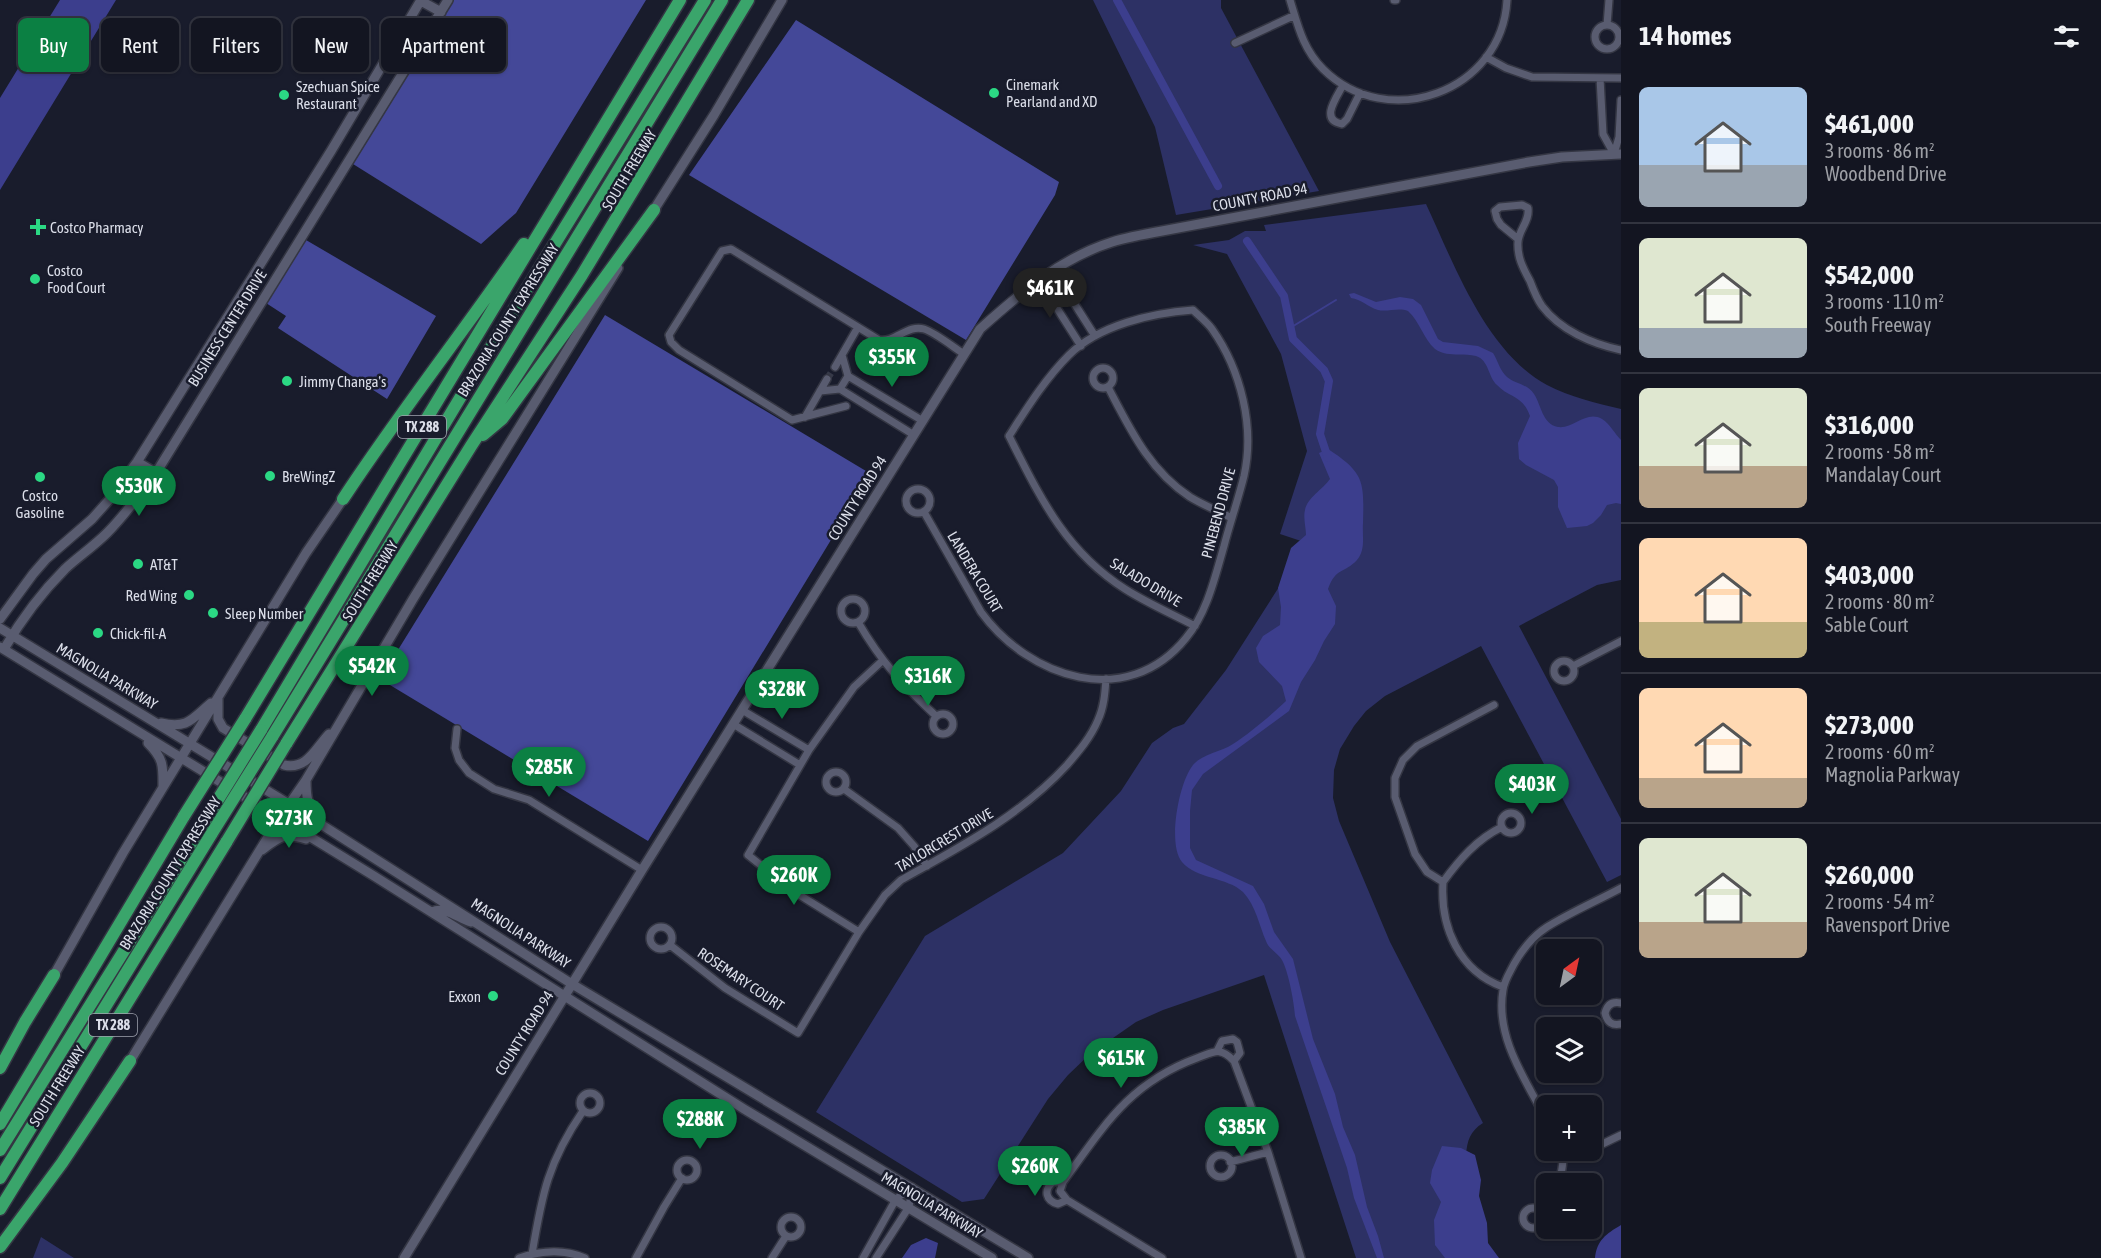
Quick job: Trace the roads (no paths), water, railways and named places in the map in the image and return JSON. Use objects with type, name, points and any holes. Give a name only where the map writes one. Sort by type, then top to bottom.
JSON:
[{"type":"highway","name":"SOUTH FREEWAY","points":[[0,1124],[184,816],[680,0]]},
{"type":"highway","name":"BRAZORIA COUNTY EXPRESSWAY","points":[[267,733],[472,378],[705,0]]},
{"type":"highway","name":"BRAZORIA COUNTY EXPRESSWAY","points":[[0,1178],[207,830],[722,0]]},
{"type":"highway","name":"SOUTH FREEWAY","points":[[0,1209],[471,446],[582,275],[748,0]]},
{"type":"highway","points":[[343,500],[394,425],[485,301],[599,134]]},
{"type":"highway","points":[[471,446],[502,419],[654,210]]},
{"type":"highway","name":"BRAZORIA COUNTY EXPRESSWAY","points":[[0,1150],[207,830]]},
{"type":"highway","points":[[0,1068],[24,1022],[54,975]]},
{"type":"highway","points":[[0,1247],[62,1163],[130,1060]]},
{"type":"main road","name":"BUSINESS CENTER DRIVE","points":[[0,619],[46,559],[92,519],[138,462],[237,305],[421,0]]},
{"type":"main road","points":[[421,0],[441,12]]},
{"type":"main road","name":"BUSINESS CENTER DRIVE","points":[[1,650],[48,587],[108,533],[156,473],[448,0]]},
{"type":"main road","points":[[130,1060],[279,819],[306,780],[413,599],[714,115],[782,0]]},
{"type":"main road","points":[[331,151],[346,166]]},
{"type":"main road","name":"COUNTY ROAD 94","points":[[404,1258],[642,870],[964,354],[980,329],[1014,298],[1053,270],[1111,242],[1529,162],[1562,157],[1617,154]]},
{"type":"main road","points":[[237,305],[253,314]]},
{"type":"main road","points":[[138,462],[156,473]]},
{"type":"main road","points":[[54,975],[163,787],[306,553],[343,500]]},
{"type":"main road","name":"MAGNOLIA PARKWAY","points":[[0,628],[289,804],[572,984],[1028,1258]]},
{"type":"main road","name":"MAGNOLIA PARKWAY","points":[[1,650],[432,912],[730,1100],[992,1258]]},
{"type":"main road","points":[[218,697],[218,719],[223,728],[284,765],[293,767],[310,758],[320,743],[340,723]]},
{"type":"main road","points":[[153,721],[184,725],[191,722],[218,697]]},
{"type":"main road","points":[[138,733],[157,752],[163,763],[163,787]]},
{"type":"main road","points":[[306,780],[306,797],[311,811],[329,829]]},
{"type":"main road","points":[[258,853],[285,835],[320,844]]},
{"type":"main road","points":[[432,912],[445,910],[484,927]]},
{"type":"main road","points":[[730,1100],[739,1084]]},
{"type":"street","points":[[1290,0],[1293,16],[1304,44],[1322,68],[1343,85],[1360,93],[1388,100],[1427,97],[1455,85],[1467,76],[1486,57],[1499,34],[1507,0]]},
{"type":"street","points":[[1607,25],[1609,0]]},
{"type":"street","points":[[1235,44],[1293,16]]},
{"type":"street","points":[[1486,57],[1506,68],[1532,77],[1621,78]]},
{"type":"street","points":[[1600,78],[1603,134],[1617,154]]},
{"type":"street","points":[[1343,85],[1330,111],[1336,123],[1342,124],[1347,119],[1360,93]]},
{"type":"street","points":[[1617,154],[1621,100]]},
{"type":"street","points":[[1518,239],[1497,219],[1495,211],[1500,207],[1522,205],[1528,207],[1529,214],[1518,239],[1518,258],[1541,305],[1572,332],[1604,346],[1621,350]]},
{"type":"street","points":[[846,406],[792,420],[679,350],[671,342],[669,335],[722,251],[731,249],[879,340],[886,341],[916,328],[925,329],[964,354]]},
{"type":"street","points":[[1039,280],[1081,346],[1095,336],[1053,270]]},
{"type":"street","name":"PINEBEND DRIVE","points":[[1095,336],[1150,316],[1193,310],[1210,327],[1228,357],[1236,376],[1245,413],[1247,438],[1245,466],[1232,518],[1218,568],[1195,626],[1176,649],[1152,666],[1137,673],[1106,679]]},
{"type":"street","points":[[835,367],[858,327]]},
{"type":"street","name":"SALADO DRIVE","points":[[1081,346],[1070,354],[1046,380],[1009,436],[1041,500],[1076,548],[1099,570],[1125,589],[1195,626]]},
{"type":"street","points":[[842,355],[848,376],[923,421]]},
{"type":"street","points":[[840,389],[848,376]]},
{"type":"street","points":[[805,417],[827,379]]},
{"type":"street","points":[[1108,387],[1138,444],[1161,474],[1192,498],[1232,518]]},
{"type":"street","points":[[820,391],[840,389],[914,435]]},
{"type":"street","name":"LANDERA COURT","points":[[924,512],[981,612],[1003,639],[1048,668],[1074,676],[1106,679]]},
{"type":"street","points":[[858,622],[882,660],[912,694],[936,716]]},
{"type":"street","points":[[1573,666],[1621,642]]},
{"type":"street","points":[[859,932],[793,891],[748,855],[808,750],[854,687],[882,660]]},
{"type":"street","name":"TAYLORCREST DRIVE","points":[[798,1033],[859,932],[890,888],[1003,820],[1044,788],[1062,770],[1092,733],[1104,699],[1106,679]]},
{"type":"street","points":[[1443,882],[1427,872],[1415,854],[1395,797],[1395,778],[1403,760],[1417,746],[1494,705]]},
{"type":"street","points":[[742,710],[808,750]]},
{"type":"street","points":[[733,724],[800,765]]},
{"type":"street","points":[[457,729],[455,748],[459,760],[469,773],[494,789],[529,800],[642,870]]},
{"type":"street","points":[[844,789],[898,828],[927,866]]},
{"type":"street","points":[[1502,826],[1490,832],[1473,846],[1443,882],[1444,917],[1460,952],[1467,964],[1487,981],[1503,987]]},
{"type":"street","points":[[1536,1101],[1514,1060],[1508,1042],[1502,1009],[1503,987],[1518,956],[1536,936],[1547,927],[1621,888]]},
{"type":"street","name":"ROSEMARY COURT","points":[[670,945],[725,988],[798,1033]]},
{"type":"street","points":[[1621,1003],[1613,1002],[1605,1013],[1609,1022],[1621,1024]]},
{"type":"street","points":[[1161,1258],[1067,1200],[1060,1191],[1063,1182],[1123,1103],[1153,1080],[1172,1069],[1217,1050],[1222,1041],[1227,1039],[1237,1042],[1240,1053],[1234,1061]]},
{"type":"street","points":[[1217,1050],[1226,1053],[1234,1061],[1268,1152],[1301,1258]]},
{"type":"street","points":[[532,1254],[547,1178],[564,1140],[583,1111]]},
{"type":"street","points":[[1602,1144],[1621,1135]]},
{"type":"street","points":[[1230,1162],[1268,1152]]},
{"type":"street","points":[[636,1258],[682,1178]]},
{"type":"street","points":[[1063,1182],[1053,1182],[1047,1190],[1047,1195],[1049,1200],[1058,1204],[1067,1200]]},
{"type":"street","points":[[863,1258],[896,1199],[912,1187]]},
{"type":"street","points":[[876,1258],[909,1207],[912,1187]]},
{"type":"street","points":[[772,1258],[786,1236]]},
{"type":"street","points":[[519,1258],[532,1254],[558,1252],[585,1258]]},
{"type":"waterway","points":[[1117,0],[1218,186]]},
{"type":"waterway","points":[[1247,241],[1284,296],[1293,339],[1324,370],[1329,381],[1320,434],[1328,458]]},
{"type":"waterway","points":[[1290,328],[1336,300]]},
{"type":"tunnel","points":[[827,379],[835,367]]},
{"type":"place","name":"Cinemark Pearland and XD","points":[[994,93]]},
{"type":"place","name":"Szechuan Spice Restaurant","points":[[284,95]]},
{"type":"place","name":"Costco Pharmacy","points":[[38,227]]},
{"type":"place","name":"Costco Food Court","points":[[35,279]]},
{"type":"place","name":"Jimmy Changa's","points":[[287,381]]},
{"type":"place","name":"BreWingZ","points":[[270,476]]},
{"type":"place","name":"Costco Gasoline","points":[[40,477]]},
{"type":"place","name":"AT&T","points":[[138,564]]},
{"type":"place","name":"Red Wing","points":[[189,595]]},
{"type":"place","name":"Sleep Number","points":[[213,613]]},
{"type":"place","name":"Chick-fil-A","points":[[98,633]]},
{"type":"place","name":"Exxon","points":[[493,996]]}]
